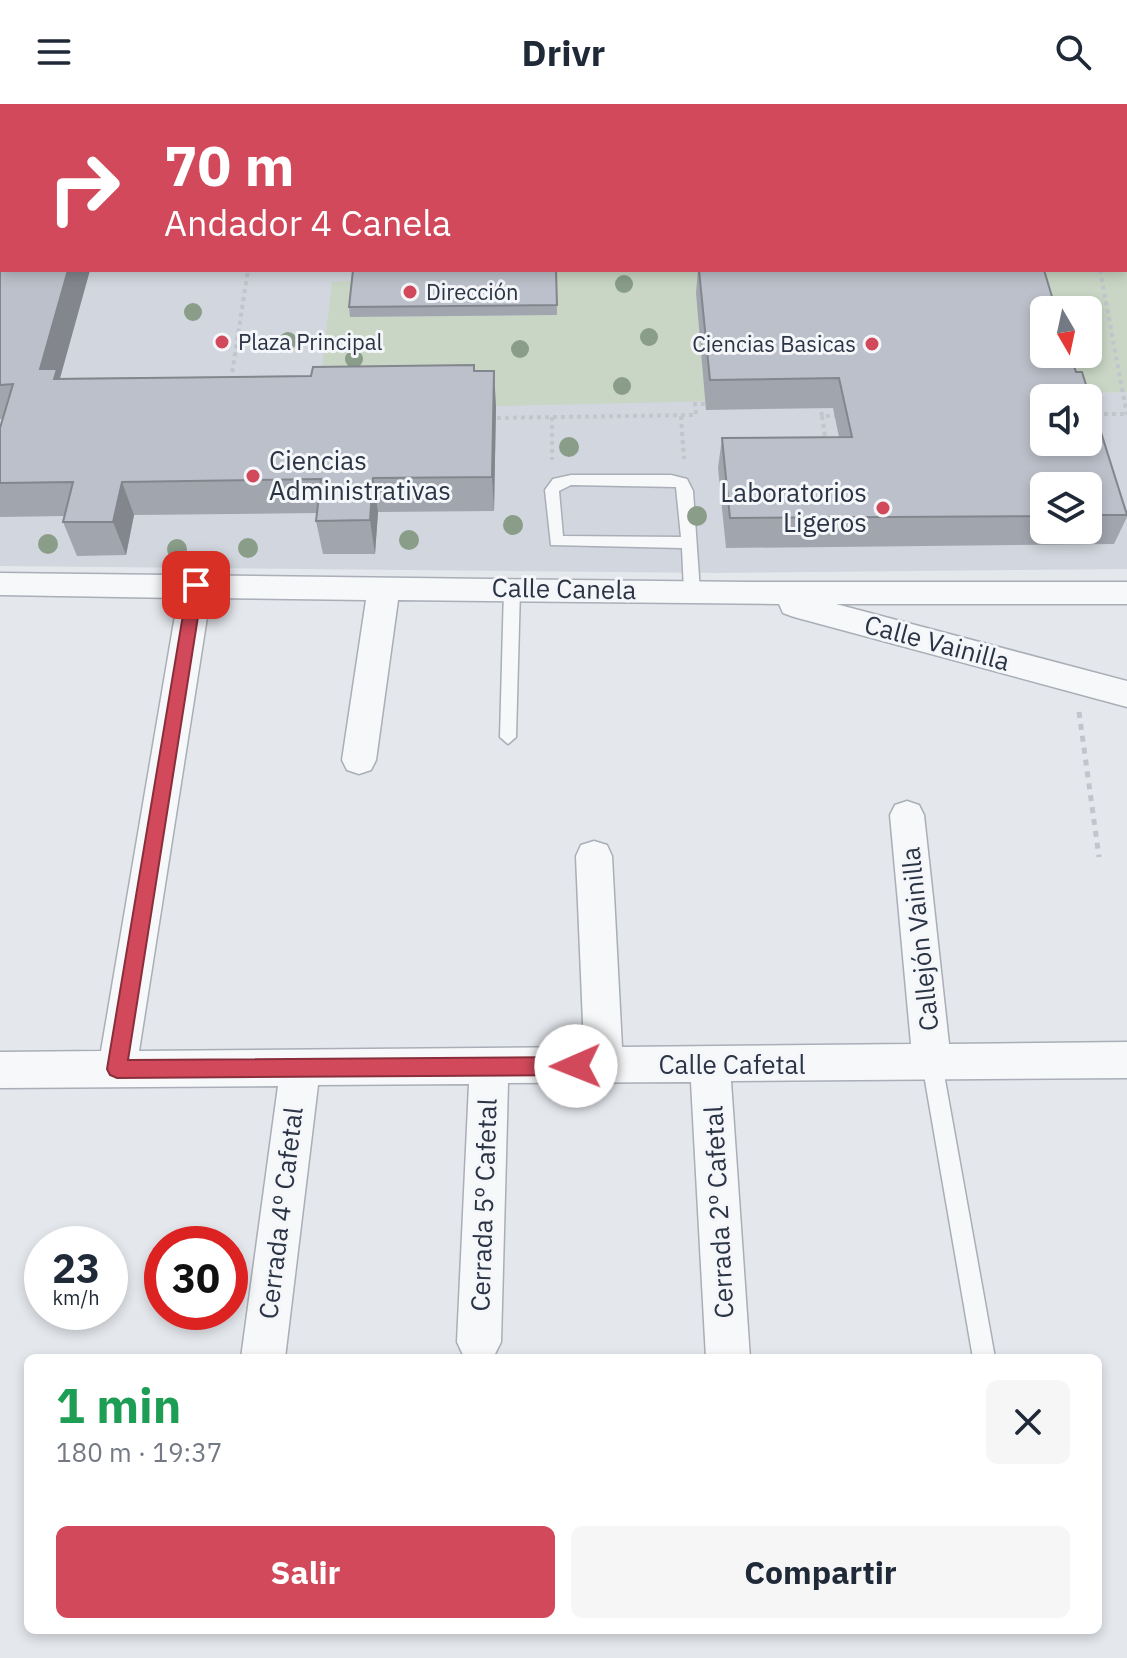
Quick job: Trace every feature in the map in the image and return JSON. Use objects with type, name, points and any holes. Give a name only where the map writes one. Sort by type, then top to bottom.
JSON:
[{"type":"street","name":"Calle Canela","points":[[0,584],[746,593],[1127,593]]},
{"type":"street","points":[[117,1069],[196,585]]},
{"type":"street","points":[[359,760],[384,587]]},
{"type":"street","name":"Calle Vainilla","points":[[746,593],[1127,694]]},
{"type":"street","name":"Callejón Vainilla","points":[[907,815],[932,1063]]},
{"type":"street","points":[[594,856],[604,1066]]},
{"type":"street","name":"Calle Cafetal","points":[[0,1070],[1127,1060]]},
{"type":"street","name":"Cerrada 2º Cafetal","points":[[710,1066],[728,1354]]},
{"type":"street","name":"Cerrada 5º Cafetal","points":[[479,1342],[489,1067]]},
{"type":"street","name":"Cerrada 4º Cafetal","points":[[264,1354],[300,1069]]},
{"type":"lane","points":[[688,543],[556,541],[552,490],[558,483],[600,480],[671,480],[682,483],[686,491],[692,591]]},
{"type":"lane","points":[[508,737],[512,589]]},
{"type":"lane","points":[[932,1063],[983,1354]]},
{"type":"path","points":[[231,380],[248,272]]},
{"type":"path","points":[[1100,272],[1127,414],[1102,414]]},
{"type":"path","points":[[820,403],[828,454]]},
{"type":"path","points":[[481,418],[681,416],[696,415],[695,404],[726,404]]},
{"type":"path","points":[[681,416],[682,483]]},
{"type":"path","points":[[822,416],[847,416]]},
{"type":"path","points":[[552,417],[552,458],[558,483]]},
{"type":"path","points":[[1074,679],[1099,857]]},
{"type":"shaded area","points":[[0,272],[1127,272],[1127,569],[717,573],[0,566]]},
{"type":"green space","points":[[555,272],[1127,272],[1127,392],[1102,393],[1102,384],[1030,384],[1030,394],[317,410],[332,282],[354,281],[351,317],[556,315]]},
{"type":"building","points":[[0,272],[67,272],[40,369],[57,369],[54,379],[311,376],[313,367],[474,365],[474,371],[494,371],[492,477],[373,478],[370,520],[316,521],[321,479],[122,482],[113,522],[63,522],[73,482],[0,483],[0,428],[13,384],[0,385]]},
{"type":"building","points":[[353,272],[556,272],[557,305],[349,307]]},
{"type":"building","points":[[699,272],[1045,272],[1052,296],[1030,296],[1030,368],[1075,368],[1076,372],[1082,372],[1086,384],[1030,384],[1030,456],[1102,456],[1102,436],[1127,515],[1102,515],[1102,472],[1030,472],[1030,516],[730,518],[722,438],[852,437],[839,378],[710,380]]},
{"type":"place","name":"Dirección","points":[[410,292]]},
{"type":"place","name":"Plaza Principal","points":[[222,342]]},
{"type":"place","name":"Ciencias Basicas","points":[[872,344]]},
{"type":"place","name":"Ciencias Administrativas","points":[[253,476]]},
{"type":"place","name":"Laboratorios Ligeros","points":[[883,508]]},
{"type":"route","points":[[196,585],[117,1069],[576,1066]]}]
